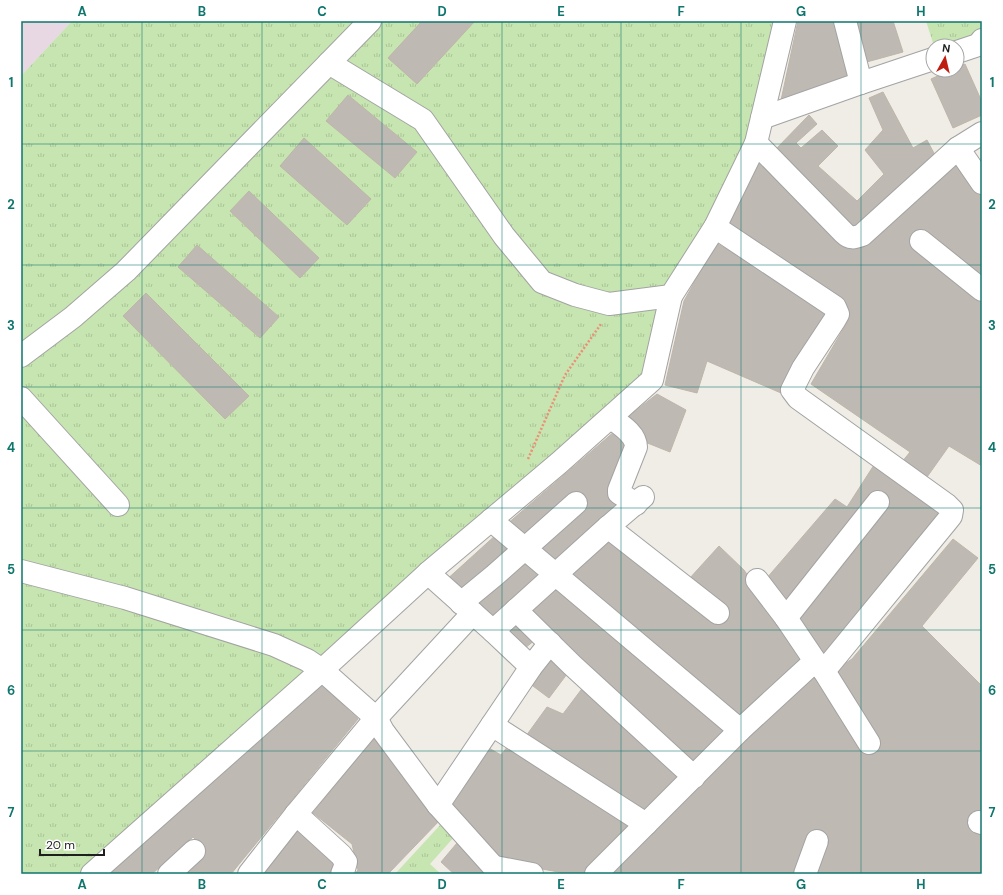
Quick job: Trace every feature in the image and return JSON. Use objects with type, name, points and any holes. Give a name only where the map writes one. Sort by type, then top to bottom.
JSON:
[{"type":"street","points":[[21,356],[73,317],[126,271],[370,21]]},
{"type":"street","points":[[92,874],[322,670],[428,573],[559,463],[652,380],[671,296],[714,227],[756,144],[785,21]]},
{"type":"street","points":[[845,21],[861,83]]},
{"type":"street","points":[[965,49],[978,45],[982,40]]},
{"type":"street","points":[[762,118],[925,62]]},
{"type":"street","points":[[329,63],[423,120],[504,236],[542,282],[575,295],[608,304],[671,296]]},
{"type":"street","points":[[756,144],[844,233],[849,237],[855,238],[862,235],[958,148],[982,133]]},
{"type":"street","points":[[958,148],[982,183]]},
{"type":"street","points":[[596,874],[740,730],[819,666],[951,516],[952,510],[947,505],[798,398],[792,390],[803,368],[838,314],[835,307],[714,227]]},
{"type":"street","points":[[921,241],[982,290]]},
{"type":"street","points":[[21,398],[118,505]]},
{"type":"street","points":[[493,631],[640,500],[621,496],[619,493],[636,447],[636,442],[631,434],[611,418]]},
{"type":"street","points":[[786,618],[878,502]]},
{"type":"street","points":[[248,874],[296,814],[495,575],[576,503]]},
{"type":"street","points":[[491,520],[740,730]]},
{"type":"street","points":[[608,527],[718,613]]},
{"type":"street","points":[[21,571],[125,598],[274,645],[307,660],[322,670],[376,718],[438,805],[498,871],[532,874]]},
{"type":"street","points":[[428,573],[531,667]]},
{"type":"street","points":[[757,580],[786,618],[819,666],[869,743]]},
{"type":"street","points":[[516,610],[550,644],[694,777]]},
{"type":"street","points":[[438,805],[531,667],[550,644]]},
{"type":"street","points":[[492,726],[646,824]]},
{"type":"street","points":[[296,814],[341,855],[346,862],[342,874]]},
{"type":"street","points":[[805,874],[817,842]]},
{"type":"street","points":[[169,874],[194,851]]},
{"type":"path","points":[[526,464],[565,375],[600,327],[608,304]]},
{"type":"shaded area","points":[[21,21],[72,21],[21,76]]},
{"type":"green space","points":[[72,21],[790,21],[762,142],[679,300],[658,384],[101,874],[21,874],[21,76]]},
{"type":"green space","points":[[926,21],[982,21],[982,37],[965,42],[965,38],[931,38]]},
{"type":"green space","points":[[442,823],[455,836],[430,864],[441,874],[395,874]]},
{"type":"building","points":[[422,21],[475,21],[417,84],[388,58]]},
{"type":"building","points":[[798,21],[838,21],[853,79],[780,105]]},
{"type":"building","points":[[852,21],[893,21],[903,52],[863,63]]},
{"type":"building","points":[[965,64],[982,102],[982,115],[953,128],[931,79],[965,78]]},
{"type":"building","points":[[883,92],[913,148],[927,140],[936,157],[856,230],[775,150],[809,115],[817,124],[796,143],[801,148],[822,130],[838,146],[818,166],[857,201],[884,174],[865,150],[883,130],[869,98]]},
{"type":"building","points":[[348,95],[417,152],[395,178],[326,121]]},
{"type":"building","points":[[304,138],[371,199],[347,225],[280,166]]},
{"type":"building","points":[[762,157],[846,244],[957,159],[982,194],[982,466],[949,446],[927,477],[902,462],[910,452],[811,384],[848,321],[847,308],[726,225]]},
{"type":"building","points":[[249,191],[319,258],[300,278],[230,211]]},
{"type":"building","points":[[716,243],[799,292],[832,315],[781,393],[707,361],[697,393],[665,385],[684,301]]},
{"type":"building","points":[[197,245],[279,317],[260,338],[178,267]]},
{"type":"building","points":[[146,293],[249,396],[225,419],[123,316]]},
{"type":"building","points":[[657,394],[686,410],[670,452],[645,442],[625,419]]},
{"type":"building","points":[[615,431],[628,444],[625,506],[557,566],[506,525]]},
{"type":"building","points":[[874,465],[943,515],[823,661],[766,579],[835,499],[847,507]]},
{"type":"building","points":[[497,534],[515,548],[461,597],[444,582]]},
{"type":"building","points":[[608,536],[689,579],[719,546],[744,570],[806,661],[740,722],[564,574]]},
{"type":"building","points":[[953,539],[978,558],[922,626],[982,686],[982,874],[607,874],[816,670],[832,672],[852,659]]},
{"type":"building","points":[[524,557],[548,573],[494,622],[472,603]]},
{"type":"building","points":[[557,584],[731,730],[693,768],[527,610]]},
{"type":"building","points":[[517,620],[535,640],[525,648],[507,629]]},
{"type":"building","points":[[550,655],[570,670],[549,698],[529,683]]},
{"type":"building","points":[[320,683],[358,719],[231,874],[183,874],[207,851],[193,837],[152,874],[103,874]]},
{"type":"building","points":[[584,686],[680,777],[643,814],[526,736],[547,707],[563,714]]},
{"type":"building","points":[[375,736],[440,820],[388,874],[355,874],[358,870],[352,844],[313,813]]},
{"type":"building","points":[[508,746],[631,826],[583,874],[569,874],[500,861],[447,803],[487,747],[501,755]]},
{"type":"building","points":[[298,828],[336,861],[335,874],[260,874]]},
{"type":"building","points":[[457,843],[487,874],[454,874],[441,862]]}]
